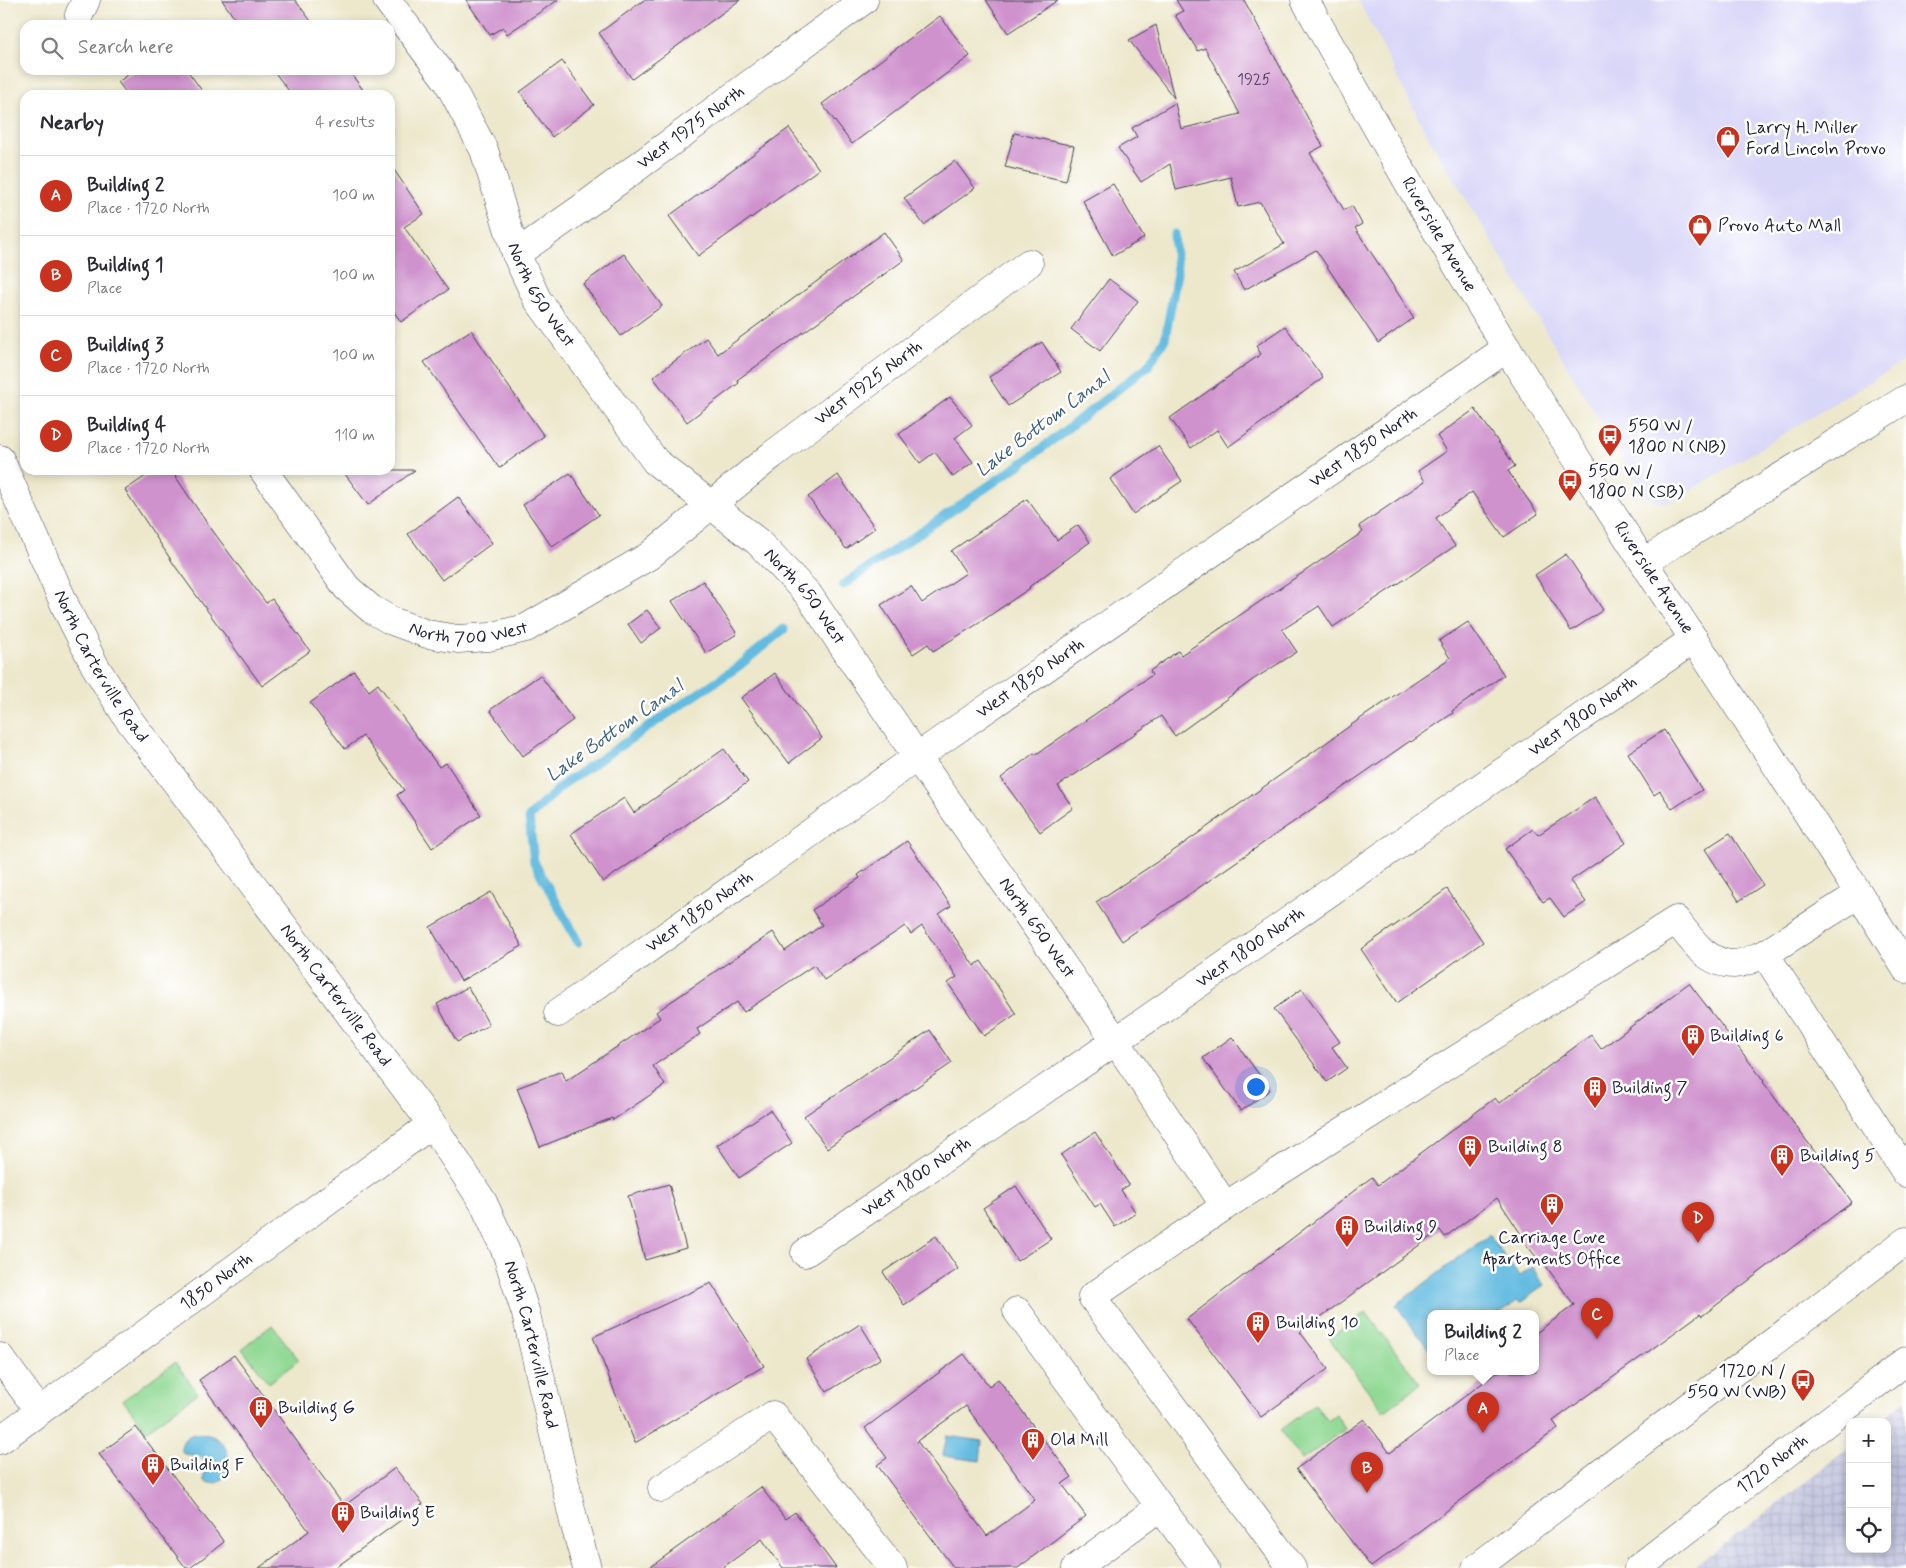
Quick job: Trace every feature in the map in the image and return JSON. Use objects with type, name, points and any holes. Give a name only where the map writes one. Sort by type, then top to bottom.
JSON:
[{"type":"street","name":"North 650 West","points":[[386,0],[448,82],[484,150],[516,254],[536,299],[655,461],[758,542],[808,594],[917,757],[1116,1041],[1225,1206]]},
{"type":"street","name":"West 1975 North","points":[[516,254],[579,210],[864,0]]},
{"type":"street","name":"Riverside Avenue","points":[[1305,0],[1411,191],[1507,348],[1906,970]]},
{"type":"street","name":"West 1925 North","points":[[711,506],[772,455],[1029,262]]},
{"type":"street","name":"West 1850 North","points":[[558,1013],[917,757],[1507,348]]},
{"type":"street","points":[[1644,562],[1906,399]]},
{"type":"street","name":"North Carterville Road","points":[[0,460],[68,612],[95,666],[127,717],[432,1124],[483,1202],[506,1252],[526,1314],[574,1522],[587,1568]]},
{"type":"street","name":"North 700 West","points":[[267,475],[346,588],[371,609],[392,621],[427,634],[458,639],[489,637],[526,628],[649,556],[711,506]]},
{"type":"street","name":"West 1800 North","points":[[805,1253],[1116,1041],[1694,639]]},
{"type":"street","points":[[1292,1568],[1092,1297],[1225,1206],[1676,920],[1699,950],[1716,960],[1735,964],[1765,954],[1859,894]]},
{"type":"street","points":[[1765,954],[1906,1173]]},
{"type":"street","name":"1850 North","points":[[0,1440],[432,1124]]},
{"type":"street","points":[[1476,1568],[1906,1241]]},
{"type":"street","points":[[1017,1312],[1205,1568]]},
{"type":"street","points":[[0,1357],[40,1411]]},
{"type":"street","name":"1720 North","points":[[1638,1568],[1906,1361]]},
{"type":"street","points":[[662,1488],[773,1415],[893,1568]]},
{"type":"street","points":[[1076,1568],[1160,1507]]},
{"type":"shaded area","name":"Provo Auto Mall","points":[[1358,0],[1906,0],[1906,360],[1676,499],[1666,503],[1655,501],[1645,495],[1426,133]]},
{"type":"shaded area","points":[[1906,1400],[1906,1568],[1693,1568],[1846,1451],[1846,1553],[1891,1553],[1891,1418],[1885,1418]]},
{"type":"green space","points":[[1366,1312],[1420,1384],[1384,1412],[1329,1338]]},
{"type":"green space","points":[[272,1325],[299,1360],[269,1383],[242,1349]]},
{"type":"green space","points":[[175,1362],[198,1393],[146,1431],[123,1400]]},
{"type":"green space","points":[[1315,1404],[1328,1421],[1336,1415],[1345,1429],[1302,1460],[1280,1430]]},
{"type":"water","points":[[1489,1235],[1519,1276],[1533,1267],[1545,1285],[1520,1303],[1517,1301],[1505,1310],[1427,1310],[1427,1347],[1396,1305]]},
{"type":"water","points":[[194,1434],[210,1435],[221,1442],[227,1451],[229,1462],[227,1472],[222,1479],[214,1483],[204,1481],[204,1460],[198,1456],[184,1454],[181,1449],[183,1441]]},
{"type":"water","points":[[947,1436],[982,1441],[980,1461],[943,1456]]},
{"type":"building","points":[[222,0],[295,0],[310,20],[236,20]]},
{"type":"building","points":[[466,0],[558,0],[507,34],[503,27],[490,35]]},
{"type":"building","points":[[644,0],[740,0],[632,79],[599,33]]},
{"type":"building","points":[[986,0],[1058,0],[1008,33]]},
{"type":"building","points":[[1176,0],[1244,0],[1323,146],[1310,153],[1344,210],[1352,206],[1362,224],[1355,228],[1414,318],[1378,343],[1316,250],[1244,290],[1234,272],[1284,244],[1260,202],[1238,207],[1231,177],[1176,190],[1170,164],[1141,182],[1118,148],[1137,137],[1132,128],[1175,103],[1181,129],[1240,114],[1205,48],[1198,51],[1175,15],[1183,11]]},
{"type":"building","points":[[940,16],[970,56],[852,144],[822,104]]},
{"type":"building","points":[[1156,25],[1174,98],[1129,40]]},
{"type":"building","points":[[562,61],[594,105],[552,137],[520,92]]},
{"type":"building","points":[[128,75],[191,75],[201,90],[124,90],[118,82]]},
{"type":"building","points":[[277,75],[352,75],[363,90],[288,90]]},
{"type":"building","points":[[789,128],[819,169],[698,256],[669,216]]},
{"type":"building","points":[[1014,133],[1074,146],[1066,181],[1005,167]]},
{"type":"building","points":[[955,161],[975,188],[924,225],[904,198]]},
{"type":"building","points":[[395,171],[424,214],[404,227],[448,290],[401,322],[395,313]]},
{"type":"building","points":[[1113,184],[1144,238],[1113,256],[1083,201]]},
{"type":"building","points":[[884,232],[904,260],[737,380],[739,383],[687,422],[653,377],[706,338],[718,354]]},
{"type":"building","points":[[624,254],[662,306],[621,336],[583,284]]},
{"type":"building","points":[[1109,279],[1138,301],[1100,351],[1071,329]]},
{"type":"building","points":[[1285,326],[1323,378],[1228,447],[1217,430],[1191,448],[1170,418],[1261,354],[1256,346]]},
{"type":"building","points":[[471,330],[544,436],[499,468],[424,362]]},
{"type":"building","points":[[1042,342],[1061,372],[1008,406],[989,377]]},
{"type":"building","points":[[950,397],[972,425],[955,438],[973,462],[953,477],[935,452],[920,463],[899,434]]},
{"type":"building","points":[[1475,409],[1515,466],[1508,471],[1538,514],[1504,537],[1472,492],[1436,518],[1455,546],[1333,627],[1319,606],[1282,630],[1297,652],[1254,679],[1175,736],[1161,716],[1058,786],[1073,808],[1040,832],[1001,778],[1034,753],[1035,755],[1152,675],[1150,671],[1178,651],[1181,655],[1363,532],[1359,526],[1425,481],[1418,471],[1447,451],[1437,436]]},
{"type":"building","points":[[1158,446],[1182,481],[1133,514],[1110,479]]},
{"type":"building","points":[[395,470],[415,470],[368,505],[346,475],[395,475]]},
{"type":"building","points":[[570,473],[599,515],[552,547],[523,505]]},
{"type":"building","points":[[148,475],[174,475],[266,603],[272,599],[310,651],[262,686],[175,566],[125,490]]},
{"type":"building","points":[[838,475],[875,528],[846,549],[808,497]]},
{"type":"building","points":[[458,497],[492,543],[442,580],[408,534]]},
{"type":"building","points":[[1027,499],[1057,540],[1078,525],[1090,542],[1030,588],[976,625],[933,651],[928,644],[913,654],[881,605],[911,586],[922,603],[966,573],[951,551]]},
{"type":"building","points":[[1566,554],[1603,610],[1571,631],[1535,575]]},
{"type":"building","points":[[703,581],[737,634],[706,653],[672,601]]},
{"type":"building","points":[[647,610],[661,628],[641,643],[628,624]]},
{"type":"building","points":[[1468,622],[1504,675],[1452,711],[1453,713],[1122,941],[1096,902],[1169,854],[1354,723],[1450,658],[1439,641]]},
{"type":"building","points":[[354,671],[369,691],[378,684],[439,767],[446,763],[481,815],[432,848],[397,795],[404,790],[363,736],[345,749],[310,703]]},
{"type":"building","points":[[775,673],[822,738],[789,763],[741,698]]},
{"type":"building","points":[[540,675],[573,720],[523,756],[490,710]]},
{"type":"building","points":[[1664,730],[1702,790],[1672,809],[1660,791],[1654,795],[1628,753]]},
{"type":"building","points":[[724,749],[748,782],[603,882],[571,834],[624,798],[634,813]]},
{"type":"building","points":[[1595,797],[1626,843],[1570,881],[1586,902],[1564,917],[1550,898],[1543,902],[1505,849],[1533,829],[1538,835]]},
{"type":"building","points":[[1730,833],[1763,885],[1739,901],[1705,849]]},
{"type":"building","points":[[907,841],[951,906],[939,914],[974,966],[981,961],[1016,1014],[984,1036],[948,983],[957,977],[922,926],[911,934],[905,926],[824,980],[814,965],[744,1012],[737,1002],[697,1029],[700,1034],[653,1066],[665,1085],[613,1120],[612,1118],[540,1147],[517,1088],[562,1071],[566,1081],[660,1018],[656,1012],[773,932],[785,951],[822,925],[812,910],[860,878],[858,875]]},
{"type":"building","points":[[1447,889],[1483,942],[1397,1003],[1361,949]]},
{"type":"building","points":[[491,892],[522,946],[461,981],[430,927]]},
{"type":"building","points":[[1689,983],[1764,1081],[1852,1202],[1702,1316],[1700,1314],[1553,1421],[1558,1428],[1371,1567],[1296,1469],[1364,1419],[1390,1453],[1493,1375],[1539,1375],[1539,1331],[1574,1305],[1543,1262],[1541,1263],[1520,1237],[1521,1234],[1497,1198],[1445,1237],[1440,1230],[1300,1332],[1328,1369],[1261,1417],[1187,1319],[1372,1177],[1378,1185],[1495,1098],[1499,1103],[1591,1035],[1601,1049]]},
{"type":"building","points":[[468,987],[489,1025],[457,1042],[437,1004]]},
{"type":"building","points":[[1302,989],[1340,1042],[1332,1047],[1347,1068],[1327,1082],[1274,1009]]},
{"type":"building","points":[[930,1030],[952,1063],[827,1148],[804,1116]]},
{"type":"building","points":[[1232,1037],[1270,1090],[1241,1111],[1203,1058]]},
{"type":"building","points":[[770,1110],[792,1143],[739,1178],[717,1145]]},
{"type":"building","points":[[1095,1132],[1129,1185],[1121,1190],[1136,1213],[1115,1227],[1100,1204],[1095,1207],[1061,1155]]},
{"type":"building","points":[[669,1184],[686,1248],[645,1260],[628,1196]]},
{"type":"building","points":[[1016,1186],[1051,1239],[1017,1261],[983,1208]]},
{"type":"building","points":[[936,1236],[958,1269],[904,1305],[883,1272]]},
{"type":"building","points":[[711,1283],[764,1366],[635,1443],[593,1337]]},
{"type":"building","points":[[860,1324],[881,1358],[827,1392],[806,1359]]},
{"type":"building","name":"Old Mill","points":[[964,1354],[989,1386],[998,1379],[1072,1477],[1062,1484],[1086,1516],[1018,1568],[954,1568],[877,1465],[887,1458],[865,1428]],"holes":[[[966,1406],[1035,1500],[987,1536],[917,1441]]]},
{"type":"building","points":[[234,1355],[344,1506],[395,1468],[423,1504],[335,1568],[259,1568],[309,1531],[199,1380]]},
{"type":"building","name":"Building F","points":[[136,1427],[224,1542],[190,1568],[186,1568],[99,1454]]},
{"type":"building","points":[[761,1487],[785,1519],[795,1512],[836,1568],[783,1568],[762,1539],[722,1568],[649,1568]]},
{"type":"waterway","name":"Lake Bottom Canal","points":[[843,585],[1028,459],[1148,366],[1165,339],[1177,273],[1174,234]]},
{"type":"waterway","name":"Lake Bottom Canal","points":[[578,942],[534,862],[529,817],[565,783],[739,666],[784,629]]},
{"type":"place","name":"Larry H. Miller Ford Lincoln Provo","points":[[1728,159]]},
{"type":"place","name":"Provo Auto Mall","points":[[1700,247]]},
{"type":"place","name":"550 W / 1800 N (NB)","points":[[1610,457]]},
{"type":"place","name":"550 W / 1800 N (SB)","points":[[1570,502]]},
{"type":"place","name":"Building 6","points":[[1693,1057]]},
{"type":"place","name":"Building 7","points":[[1595,1109]]},
{"type":"place","name":"Building 8","points":[[1470,1168]]},
{"type":"place","name":"Building 5","points":[[1782,1177]]},
{"type":"place","name":"Carriage Cove Apartments Office","points":[[1552,1226]]},
{"type":"place","name":"Building 4","points":[[1698,1243]]},
{"type":"place","name":"Building 9","points":[[1347,1248]]},
{"type":"place","name":"Building 3","points":[[1597,1339]]},
{"type":"place","name":"Building 10","points":[[1258,1344]]},
{"type":"place","name":"1720 N / 550 W (WB)","points":[[1803,1402]]},
{"type":"place","name":"Building G","points":[[261,1429]]},
{"type":"place","name":"Building 2","points":[[1483,1433]]},
{"type":"place","name":"Old Mill","points":[[1033,1461]]},
{"type":"place","name":"Building F","points":[[153,1486]]},
{"type":"place","name":"Building 1","points":[[1367,1493]]},
{"type":"place","name":"Building E","points":[[343,1534]]}]
